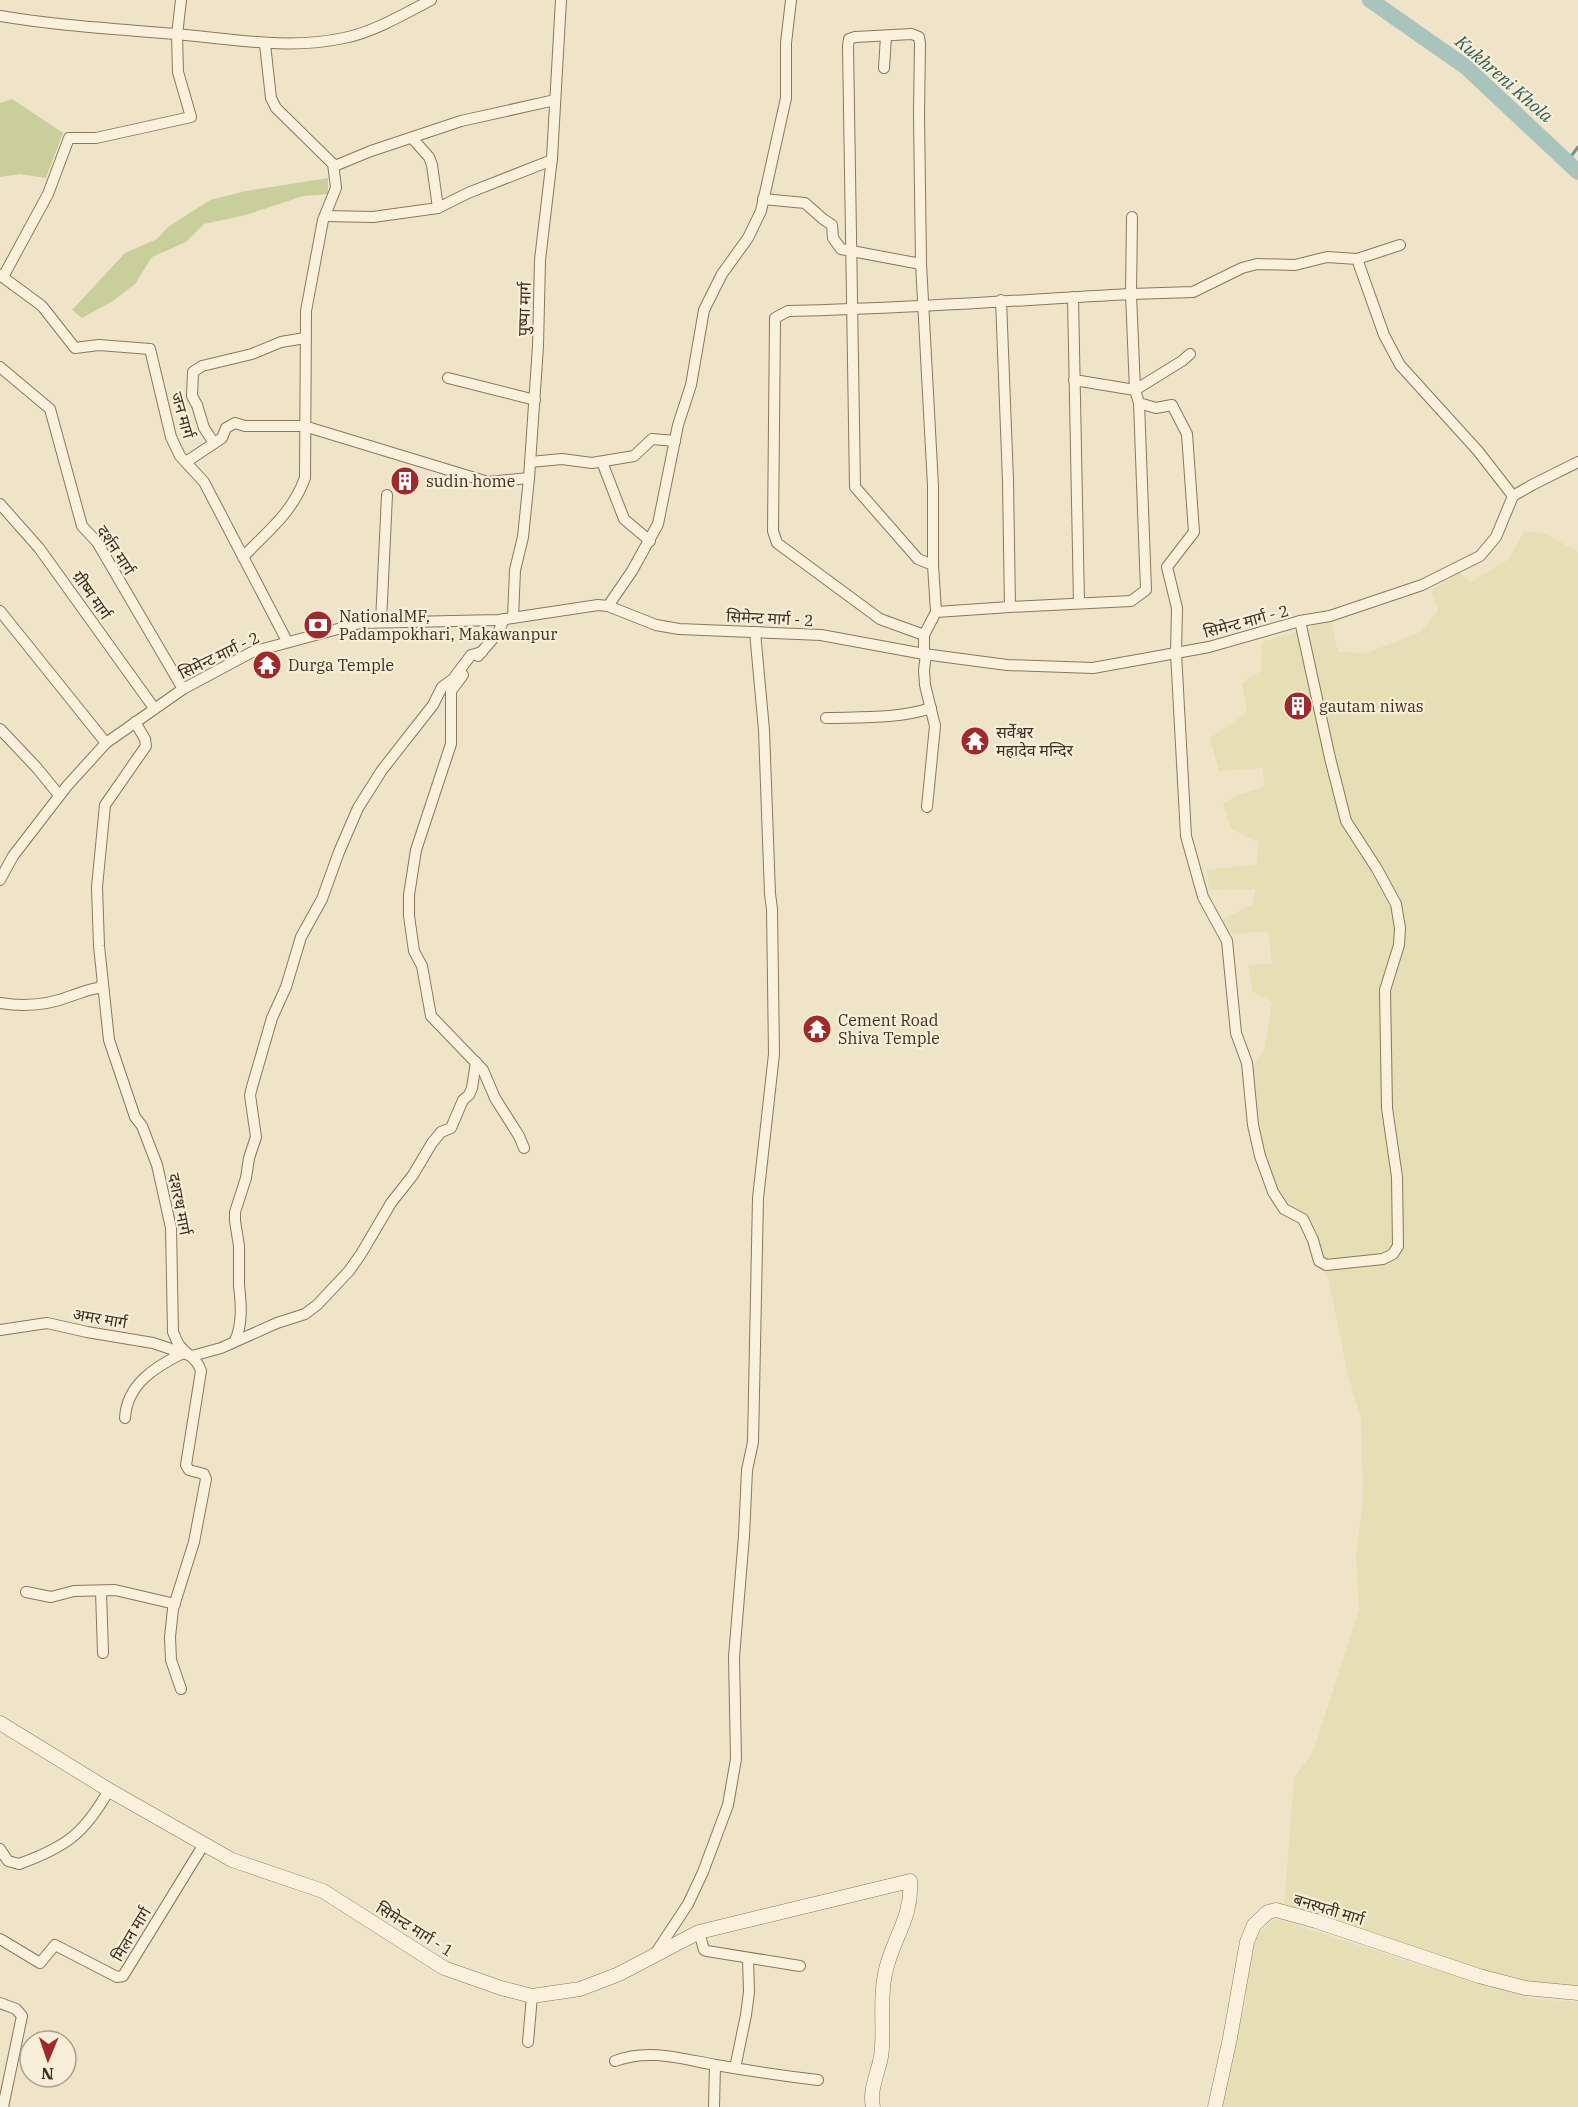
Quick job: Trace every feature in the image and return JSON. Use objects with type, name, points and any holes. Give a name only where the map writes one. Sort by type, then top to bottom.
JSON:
[{"type":"street","points":[[2,276],[48,194],[69,138],[96,138],[191,117],[178,72],[177,34],[181,0]]},
{"type":"street","points":[[0,16],[52,25],[177,34],[265,44],[313,44],[347,38],[385,23],[431,0]]},
{"type":"street","name":"पुष्पा मार्ग","points":[[509,619],[515,570],[523,537],[529,478],[535,400],[540,260],[552,160],[561,0]]},
{"type":"street","points":[[608,606],[632,571],[658,524],[675,441],[691,385],[704,310],[722,274],[748,238],[761,211],[786,98],[786,43],[791,0]]},
{"type":"street","points":[[927,807],[935,726],[924,670],[924,634],[936,612],[933,565],[933,486],[921,264],[920,43],[919,37],[912,34],[849,39],[855,487],[918,559],[933,565]]},
{"type":"street","points":[[884,68],[886,36]]},
{"type":"street","points":[[243,556],[288,511],[297,497],[304,477],[306,311],[325,216],[336,188],[333,164],[276,108],[271,98],[265,44]]},
{"type":"street","points":[[333,164],[336,165],[461,120],[555,100]]},
{"type":"street","points":[[412,138],[429,157],[432,165],[438,208]]},
{"type":"street","points":[[325,216],[373,217],[438,208],[468,193],[552,160]]},
{"type":"street","points":[[763,199],[805,203],[832,225],[833,238],[841,249],[921,264]]},
{"type":"street","points":[[936,612],[1131,601],[1146,590],[1139,403],[1135,390],[1131,294],[1132,217]]},
{"type":"street","points":[[924,634],[880,619],[777,543],[773,531],[775,318],[788,311],[854,310],[1001,300],[1193,292],[1242,268],[1257,264],[1295,266],[1327,257],[1357,259],[1400,245]]},
{"type":"street","points":[[1357,259],[1384,336],[1400,366],[1478,451],[1513,496],[1578,462]]},
{"type":"street","name":"जन मार्ग","points":[[2,276],[42,306],[75,348],[99,345],[150,349],[171,437],[180,456],[204,482],[287,641]]},
{"type":"street","points":[[1074,297],[1079,603]]},
{"type":"street","points":[[1001,300],[1010,607]]},
{"type":"street","points":[[214,443],[204,428],[192,396],[193,372],[202,366],[252,354],[281,342],[305,338]]},
{"type":"street","points":[[1074,380],[1135,390],[1190,354]]},
{"type":"street","name":"दर्शन मार्ग","points":[[0,367],[50,409],[82,526],[97,542],[183,689]]},
{"type":"street","points":[[448,378],[535,400]]},
{"type":"street","points":[[1139,403],[1150,408],[1172,405],[1187,434],[1194,532],[1167,567],[1177,608],[1176,653],[1186,836],[1203,897],[1227,941],[1236,1033],[1247,1063],[1253,1125],[1260,1156],[1273,1192],[1284,1209],[1303,1220],[1313,1240],[1319,1261],[1326,1265],[1383,1259],[1394,1254],[1398,1246],[1397,1177],[1387,1108],[1385,990],[1399,945],[1400,928],[1396,904],[1346,821],[1300,621]]},
{"type":"street","points":[[186,462],[222,438],[226,428],[235,423],[245,426],[303,426],[488,482],[529,478]]},
{"type":"street","points":[[530,462],[562,459],[602,462],[634,456],[652,439],[675,441]]},
{"type":"street","points":[[602,462],[624,519],[650,540]]},
{"type":"street","points":[[381,622],[387,495]]},
{"type":"street","name":"सिमेन्ट मार्ग - 2","points":[[0,880],[13,856],[59,795],[106,743],[154,708],[183,689],[252,652],[360,622],[458,622],[509,619],[598,605],[608,606],[656,625],[679,628],[821,635],[925,654],[1006,665],[1093,668],[1209,647],[1300,621],[1330,616],[1422,585],[1480,556],[1496,537],[1513,496]]},
{"type":"street","name":"ग्रीष्म मार्ग","points":[[0,504],[39,548],[154,708]]},
{"type":"street","points":[[0,610],[106,743]]},
{"type":"street","points":[[509,619],[451,691],[451,744],[416,850],[409,895],[409,916],[414,951],[422,966],[431,1016],[483,1070],[495,1098],[524,1148]]},
{"type":"street","points":[[654,1955],[688,1904],[703,1872],[728,1805],[736,1759],[734,1657],[747,1470],[753,1442],[758,1198],[774,1054],[772,909],[764,730],[755,632]]},
{"type":"street","points":[[236,1341],[242,1298],[239,1286],[239,1246],[235,1212],[256,1137],[250,1095],[272,1018],[286,987],[301,938],[322,899],[339,852],[365,795],[392,756],[433,705],[442,687],[453,679],[471,655],[482,652]]},
{"type":"street","points":[[826,718],[898,715],[931,708]]},
{"type":"street","name":"दशरथ मार्ग","points":[[135,722],[145,739],[146,746],[105,805],[97,887],[102,984],[109,1040],[135,1117],[142,1126],[157,1165],[171,1228],[173,1332],[179,1346],[198,1363],[201,1371],[186,1465],[189,1470],[204,1474],[206,1479],[194,1542],[175,1605],[170,1637],[171,1660],[181,1689]]},
{"type":"street","points":[[0,729],[59,795]]},
{"type":"street","points":[[0,1003],[32,1006],[72,996],[84,990],[99,988],[102,984]]},
{"type":"street","points":[[125,1418],[126,1409],[138,1383],[169,1360],[221,1348],[305,1314],[317,1305],[361,1254],[391,1203],[413,1175],[432,1143],[441,1132],[451,1128],[463,1100],[472,1088],[476,1062]]},
{"type":"street","name":"अमर मार्ग","points":[[0,1330],[47,1323],[153,1343],[188,1355]]},
{"type":"street","points":[[26,1592],[51,1597],[74,1591],[115,1590],[175,1605]]},
{"type":"street","points":[[100,1591],[104,1653]]},
{"type":"street","name":"सिमेन्ट मार्ग - 1","points":[[0,1723],[109,1790],[232,1860],[323,1891],[444,1968],[532,1996],[580,1989],[619,1974],[699,1932],[910,1881],[911,1894],[905,1923],[885,1972],[883,2038],[873,2107]]},
{"type":"street","points":[[0,1849],[9,1861],[19,1864],[72,1840],[95,1815],[109,1790]]},
{"type":"street","name":"मिलन मार्ग","points":[[0,1939],[40,1963],[55,1945],[117,1977],[123,1976],[204,1844]]},
{"type":"street","name":"बनस्पती मार्ग","points":[[1215,2107],[1247,1942],[1254,1924],[1261,1917],[1276,1910],[1316,1921],[1479,1976],[1525,1988],[1578,1993]]},
{"type":"street","points":[[699,1932],[704,1950],[800,1966]]},
{"type":"street","points":[[735,2068],[749,1992],[748,1958]]},
{"type":"street","points":[[528,2042],[532,1996]]},
{"type":"street","points":[[0,2003],[16,2008],[22,2016],[3,2107]]},
{"type":"street","points":[[615,2061],[627,2056],[665,2054],[777,2076],[818,2080]]},
{"type":"street","points":[[714,2107],[715,2065]]},
{"type":"shaded area","points":[[1524,531],[1546,534],[1578,552],[1578,1988],[1534,1987],[1284,1908],[1294,1778],[1313,1752],[1359,1610],[1356,1554],[1363,1503],[1361,1419],[1348,1375],[1329,1282],[1319,1250],[1306,1215],[1282,1203],[1265,1158],[1257,1123],[1249,1070],[1264,1051],[1272,1002],[1253,992],[1248,965],[1272,964],[1268,931],[1232,934],[1222,920],[1253,904],[1255,889],[1209,890],[1207,870],[1257,864],[1258,842],[1231,829],[1223,803],[1265,786],[1262,768],[1219,771],[1210,738],[1247,712],[1242,683],[1261,671],[1262,642],[1331,621],[1338,652],[1367,653],[1420,632],[1438,611],[1431,590],[1460,573],[1471,582],[1509,559]]},
{"type":"shaded area","points":[[1274,1920],[1285,1921],[1425,1967],[1534,1999],[1578,2002],[1578,2107],[1222,2107],[1236,2033],[1246,2006],[1246,1969],[1250,1947],[1256,1936]]},
{"type":"green space","points":[[12,99],[63,133],[46,178],[20,174],[0,177],[0,103]]},
{"type":"green space","points":[[328,178],[328,194],[303,196],[246,215],[204,224],[186,242],[152,257],[135,284],[113,301],[82,318],[72,310],[125,253],[157,239],[168,227],[210,200],[246,191]]},
{"type":"waterway","name":"Kukhreni Khola","points":[[1370,0],[1466,67],[1578,172]]},
{"type":"waterway","points":[[1567,162],[1578,147]]},
{"type":"place","name":"sudin home","points":[[405,481]]},
{"type":"place","name":"NationalMF, Padampokhari, Makawanpur","points":[[318,625]]},
{"type":"place","name":"Durga Temple","points":[[267,665]]},
{"type":"place","name":"gautam niwas","points":[[1298,706]]},
{"type":"place","name":"सर्वेश्वर महादेव मन्दिर","points":[[975,741]]},
{"type":"place","name":"Cement Road Shiva Temple","points":[[817,1029]]}]
